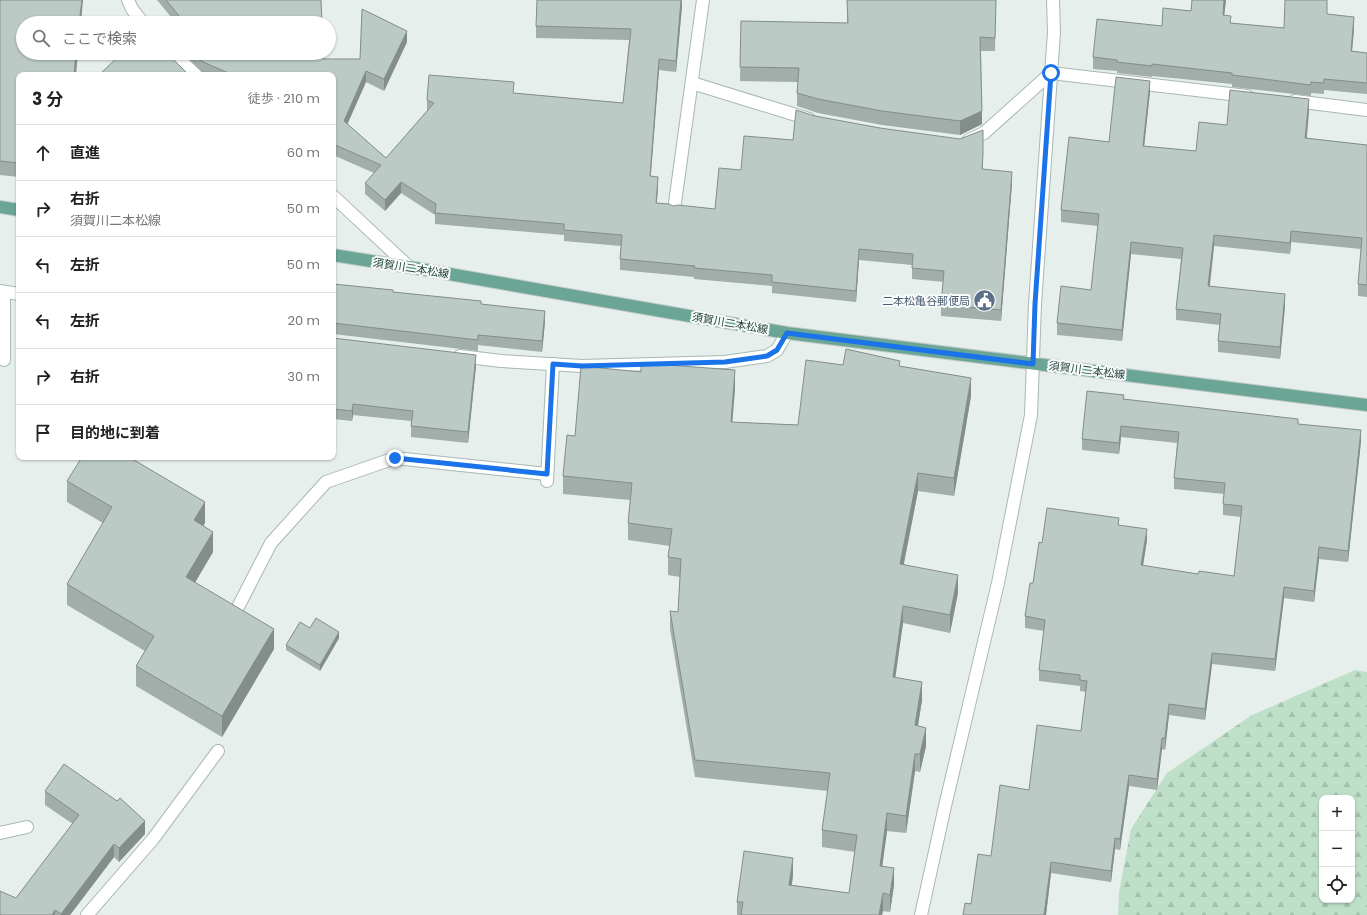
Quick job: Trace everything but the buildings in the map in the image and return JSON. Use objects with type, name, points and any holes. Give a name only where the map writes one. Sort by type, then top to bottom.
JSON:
[{"type":"main road","points":[[0,208],[16,210]]},
{"type":"main road","name":"須賀川二本松線","points":[[336,255],[787,333],[1367,405]]},
{"type":"street","points":[[128,0],[138,16]]},
{"type":"street","points":[[674,210],[703,0]]},
{"type":"street","points":[[921,915],[1001,567],[1031,415],[1035,304],[1054,32],[1053,0]]},
{"type":"street","points":[[180,60],[193,72]]},
{"type":"street","points":[[961,144],[984,133],[1051,73],[1258,97]]},
{"type":"street","points":[[692,84],[823,122]]},
{"type":"street","points":[[1281,100],[1367,110]]},
{"type":"street","points":[[336,199],[409,267]]},
{"type":"street","points":[[4,360],[2,291],[16,293]]},
{"type":"street","points":[[448,355],[501,361],[582,366],[725,362],[767,356],[777,350],[787,333]]},
{"type":"street","points":[[237,609],[271,543],[326,482],[395,458],[547,478],[553,364]]},
{"type":"street","points":[[87,915],[153,839],[218,751]]},
{"type":"street","points":[[0,833],[27,826]]},
{"type":"green space","points":[[1355,670],[1367,672],[1367,915],[1118,915],[1119,892],[1131,829],[1167,773],[1252,715]]},
{"type":"place","name":"二本松亀谷郵便局","points":[[985,301]]},
{"type":"route","points":[[395,458],[547,474],[553,364],[582,366],[725,362],[767,356],[777,350],[787,333],[1033,364],[1035,304],[1051,73]]}]
